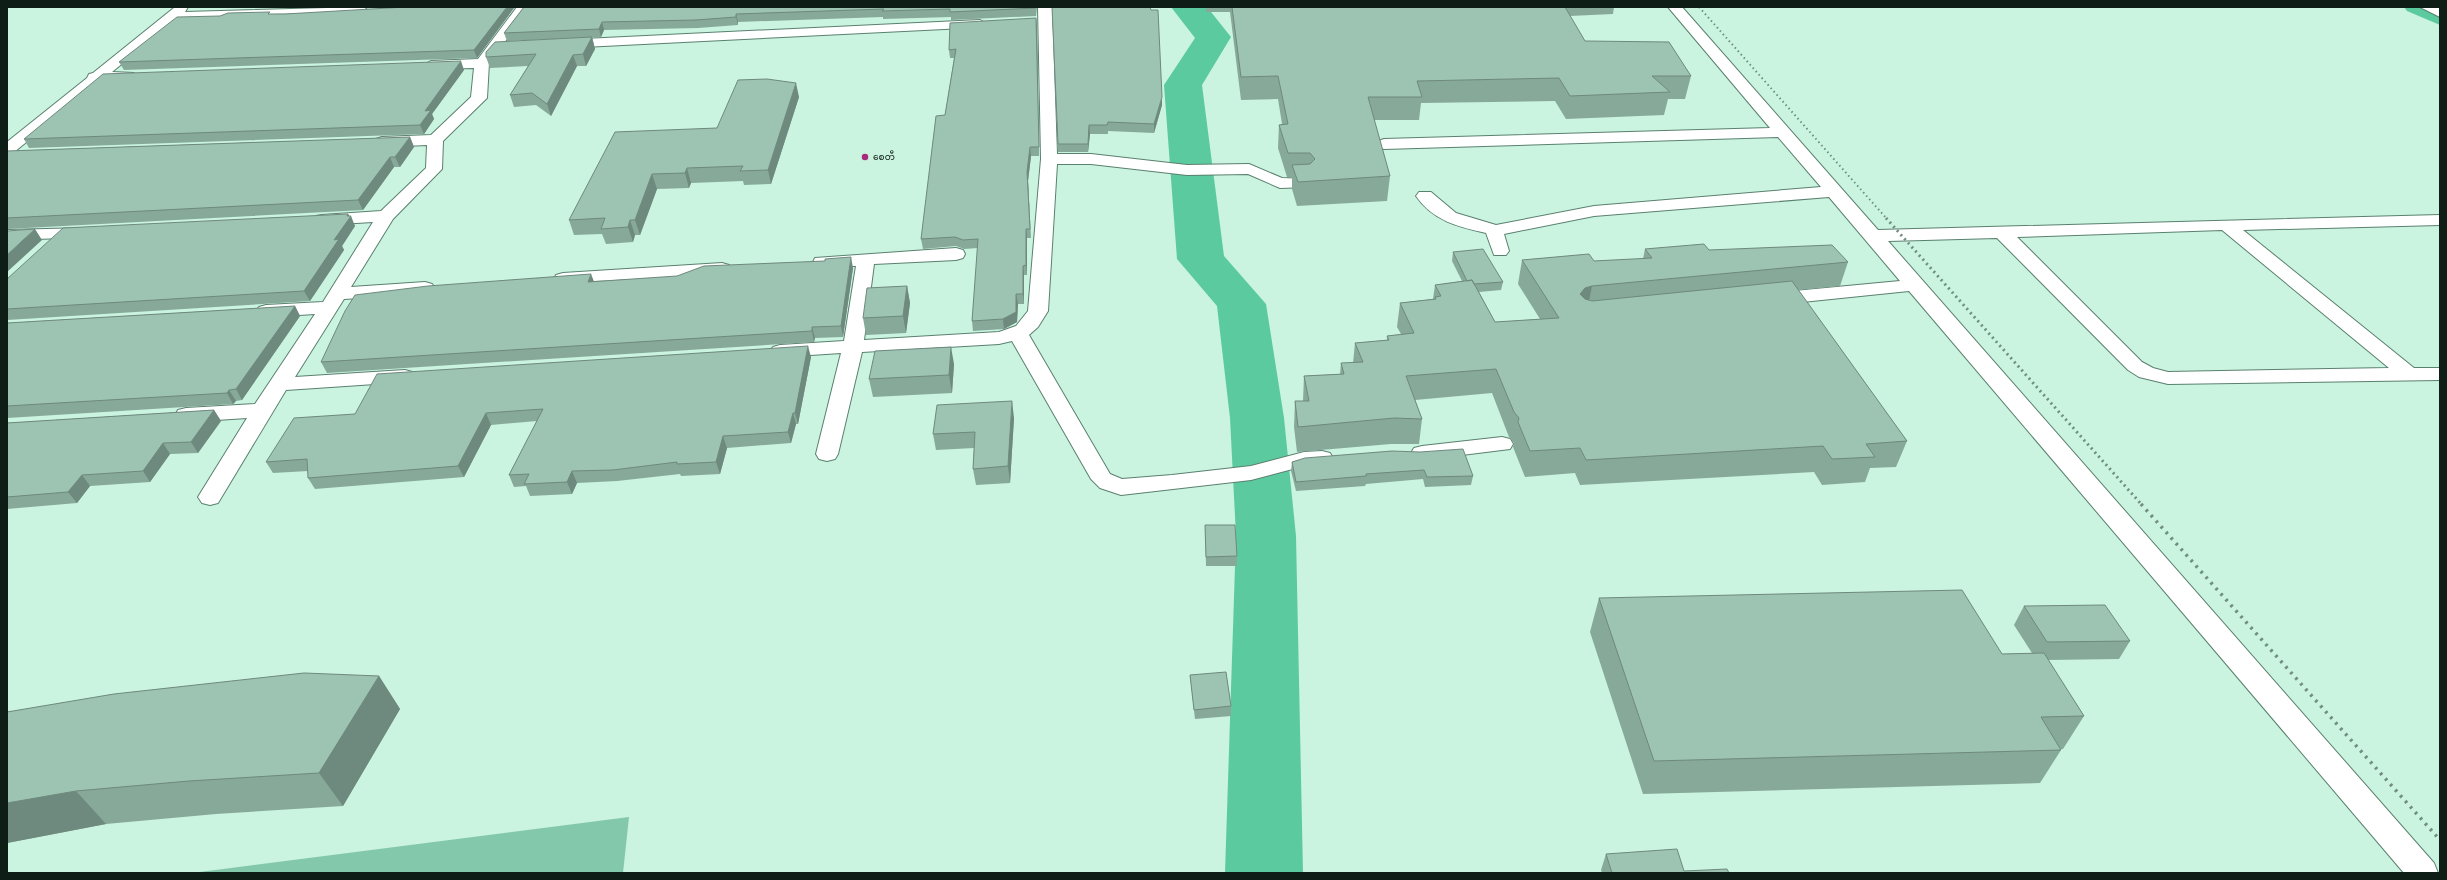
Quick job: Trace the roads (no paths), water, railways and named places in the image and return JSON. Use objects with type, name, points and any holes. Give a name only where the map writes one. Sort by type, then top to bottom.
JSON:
[{"type":"street","points":[[7,150],[94,77],[183,7]]},
{"type":"street","points":[[419,65],[482,63],[501,47],[524,7]]},
{"type":"street","points":[[1675,7],[2423,873]]},
{"type":"street","points":[[2428,7],[2440,13]]},
{"type":"street","points":[[171,17],[370,10]]},
{"type":"street","points":[[757,353],[999,338],[1019,335],[1032,322],[1038,311],[1049,158],[1040,16]]},
{"type":"street","points":[[549,45],[990,24]]},
{"type":"street","points":[[364,142],[435,140],[478,98],[482,63]]},
{"type":"street","points":[[94,77],[142,76]]},
{"type":"street","points":[[1384,144],[1783,132]]},
{"type":"street","points":[[210,497],[262,410],[334,300],[386,216],[434,169],[435,140]]},
{"type":"street","points":[[7,155],[31,154]]},
{"type":"street","points":[[1049,158],[1091,158],[1187,170],[1257,170],[1272,180],[1282,184],[1303,184]]},
{"type":"street","points":[[1425,196],[1440,213],[1449,218],[1496,230],[1594,211],[1834,191]]},
{"type":"street","points":[[307,220],[386,216]]},
{"type":"street","points":[[1873,236],[2001,231],[2440,220]]},
{"type":"street","points":[[2226,225],[2410,375]]},
{"type":"street","points":[[1496,230],[1494,232],[1500,251]]},
{"type":"street","points":[[2001,231],[2135,366],[2146,373],[2168,378],[2440,374]]},
{"type":"street","points":[[7,236],[102,232]]},
{"type":"street","points":[[40,254],[62,234]]},
{"type":"street","points":[[803,263],[956,254]]},
{"type":"street","points":[[827,454],[853,346],[866,259]]},
{"type":"street","points":[[543,280],[740,268]]},
{"type":"street","points":[[1751,301],[1915,285]]},
{"type":"street","points":[[251,312],[440,287]]},
{"type":"street","points":[[1019,335],[1099,472],[1108,484],[1121,487],[1172,483],[1208,477],[1251,473],[1304,459],[1340,456]]},
{"type":"street","points":[[280,384],[423,375]]},
{"type":"street","points":[[166,416],[262,410]]},
{"type":"street","points":[[1398,452],[1419,453],[1502,444]]},
{"type":"waterway","points":[[1188,7],[1213,37],[1183,85],[1201,259],[1241,304],[1257,418],[1266,536],[1264,873]]},
{"type":"waterway","points":[[2414,7],[2440,19]]},
{"type":"railway","points":[[1699,7],[1887,219]]},
{"type":"railway","points":[[1886,218],[2142,505]]},
{"type":"railway","points":[[2141,504],[2440,840]]},
{"type":"place","name":"စေတီ","points":[[865,157]]}]
